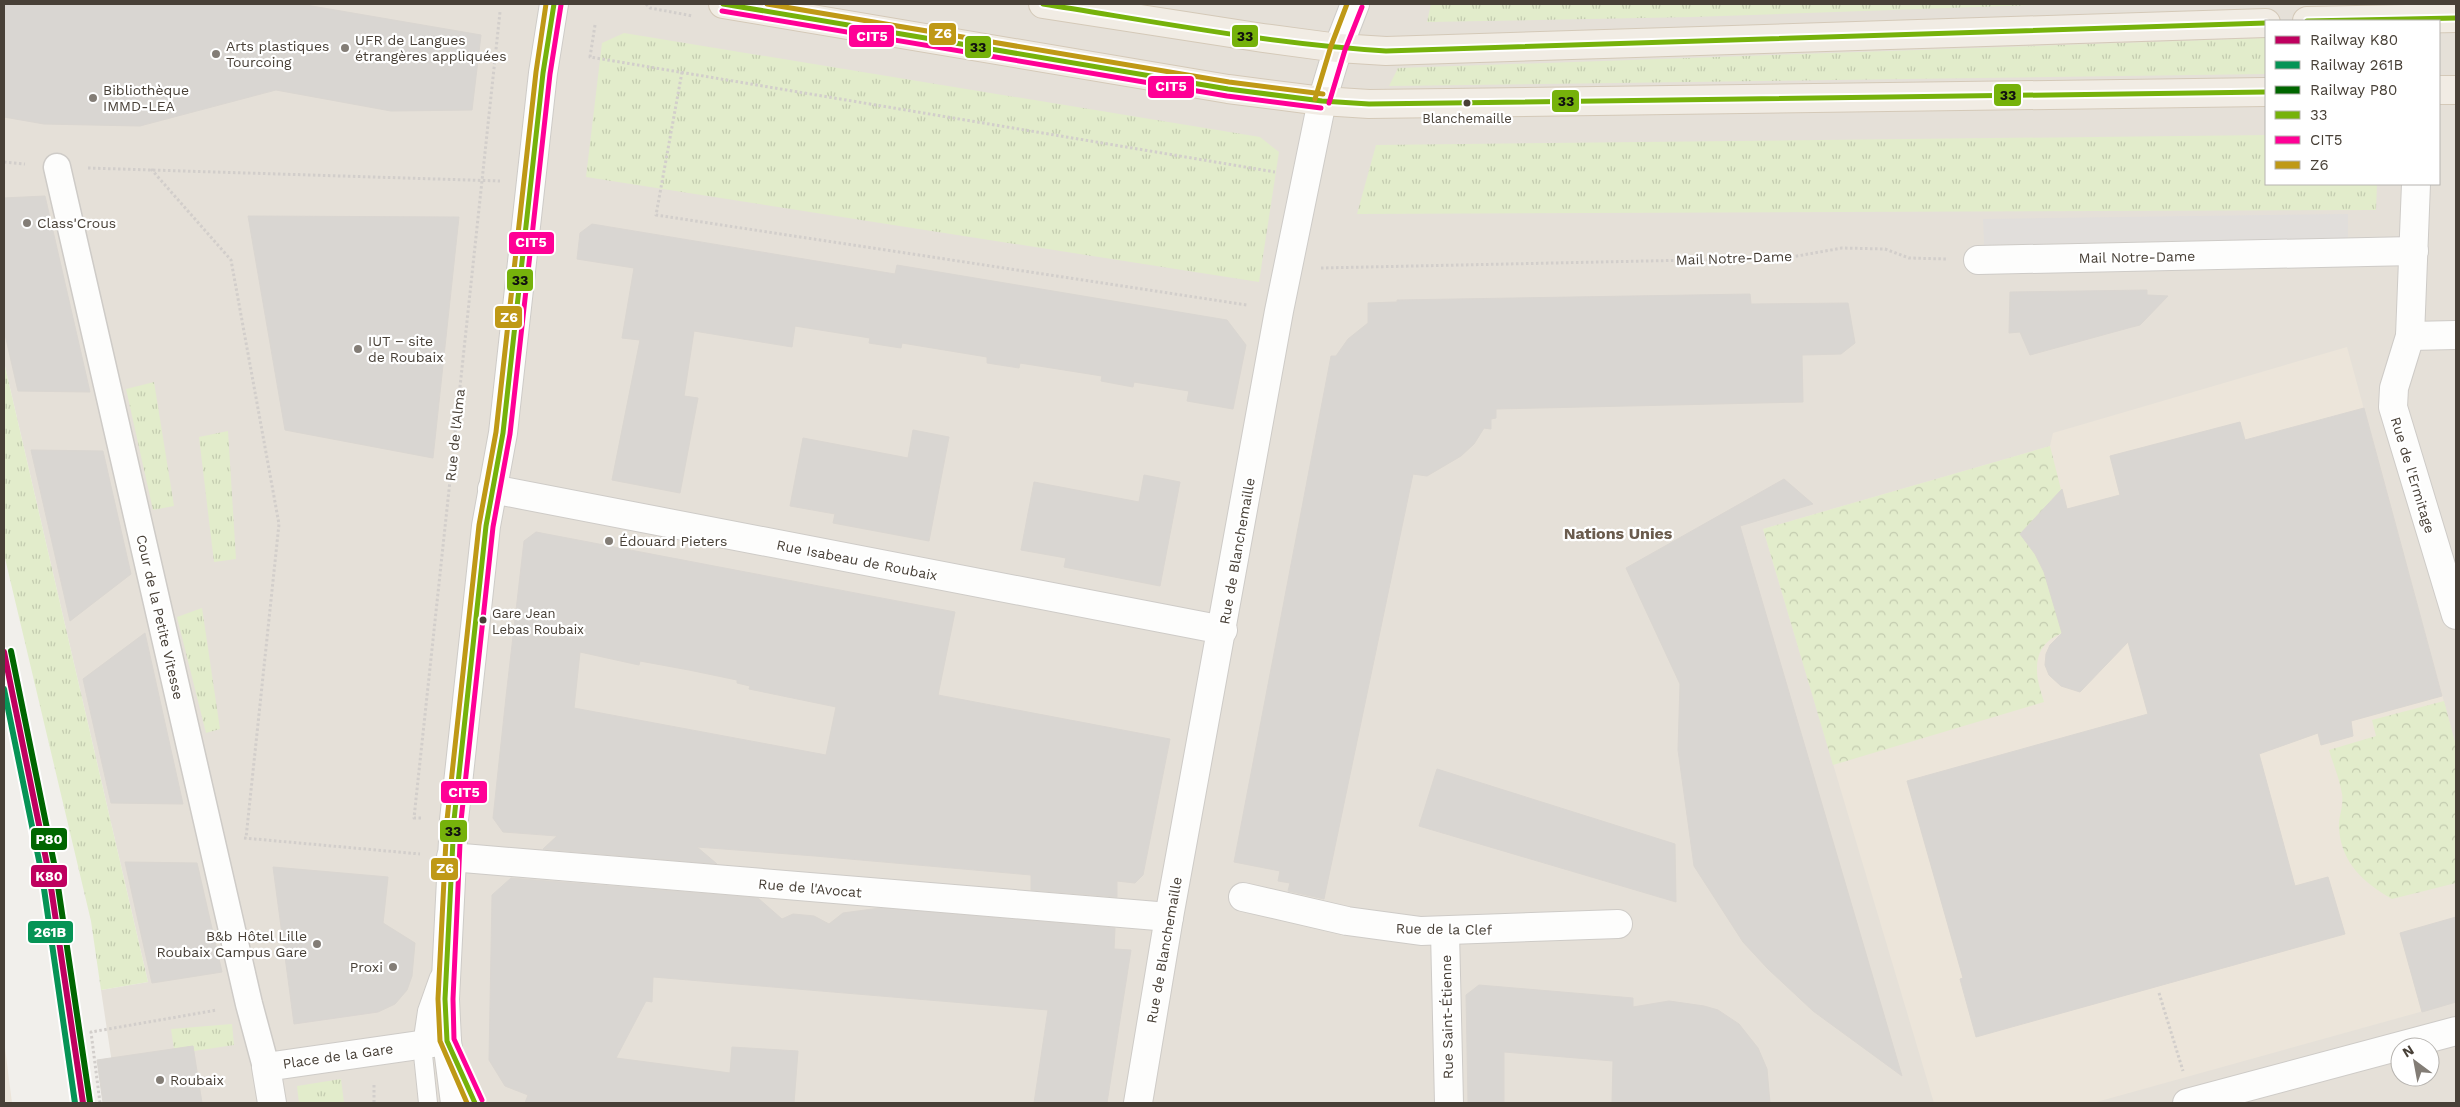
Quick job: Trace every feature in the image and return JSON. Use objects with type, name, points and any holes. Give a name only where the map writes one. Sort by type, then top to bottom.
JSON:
[{"type":"main road","points":[[723,4],[1228,89],[1322,101],[1386,104],[2265,92]]},
{"type":"main road","points":[[1042,4],[1166,25],[1338,48],[1408,51],[2265,22]]},
{"type":"main road","points":[[2324,20],[2426,14],[2456,18]]},
{"type":"main road","points":[[2440,90],[2456,90]]},
{"type":"street","points":[[455,1103],[434,1043],[445,999],[454,820],[485,535],[503,433],[530,182],[543,73],[554,4]]},
{"type":"street","name":"Rue de Blanchemaille","points":[[1138,1103],[1169,918],[1283,294],[1322,101],[1338,48],[1355,4]]},
{"type":"street","name":"Cour de la Petite Vitesse","points":[[57,167],[211,837],[266,1067]]},
{"type":"street","name":"Rue de l'Ermitage","points":[[2416,185],[2410,336],[2394,388],[2393,407],[2456,614]]},
{"type":"street","name":"Mail Notre-Dame","points":[[1978,260],[2414,252]]},
{"type":"street","points":[[2410,336],[2456,335]]},
{"type":"street","name":"Rue Isabeau de Roubaix","points":[[492,489],[1223,630]]},
{"type":"street","name":"Rue de l'Avocat","points":[[451,857],[1169,918]]},
{"type":"street","name":"Rue de la Clef","points":[[1243,897],[1347,921],[1393,929],[1445,932],[1618,924]]},
{"type":"street","name":"Rue Saint-Étienne","points":[[1445,932],[1450,1103]]},
{"type":"street","points":[[2190,1103],[2456,1031]]},
{"type":"street","points":[[434,1043],[475,1103]]},
{"type":"street","name":"Place de la Gare","points":[[272,1103],[266,1067],[434,1043]]},
{"type":"lane","points":[[428,1103],[434,1043]]},
{"type":"path","name":"Rue de l'Alma","points":[[454,820],[414,818],[484,180],[500,12]]},
{"type":"path","points":[[595,25],[590,57],[1276,172]]},
{"type":"path","points":[[682,72],[656,215],[1253,306]]},
{"type":"path","points":[[4,162],[57,167],[530,182]]},
{"type":"path","points":[[151,169],[231,260],[279,524],[246,838]]},
{"type":"path","name":"Mail Notre-Dame","points":[[1311,268],[1786,258],[1842,248],[1885,249],[1909,258],[1978,260]]},
{"type":"path","points":[[211,837],[246,838],[451,857]]},
{"type":"path","points":[[2160,993],[2190,1103]]},
{"type":"path","points":[[100,1103],[92,1032],[250,1004]]},
{"type":"path","points":[[374,1087],[374,1103]]},
{"type":"shaded area","points":[[4,4],[2456,4],[2456,1103],[118,1103],[101,990],[148,982],[4,362]]},
{"type":"shaded area","points":[[2348,214],[2348,238],[1984,245],[1983,219]]},
{"type":"shaded area","points":[[2347,347],[2456,746],[2456,1002],[2093,1103],[1934,1103],[1763,529],[2050,446],[2053,433]]},
{"type":"shaded area","points":[[4,1040],[12,1103],[4,1103]]},
{"type":"green space","points":[[1431,4],[2066,4],[1693,17],[1427,22]]},
{"type":"green space","points":[[624,33],[1260,137],[1279,152],[1259,282],[586,177],[602,43]]},
{"type":"green space","points":[[2265,38],[2265,74],[1389,86],[1398,68]]},
{"type":"green space","points":[[2265,135],[2265,185],[2377,185],[2376,210],[1357,214],[1376,145]]},
{"type":"green space","points":[[4,362],[148,982],[101,990],[91,921],[4,554]]},
{"type":"green space","points":[[154,382],[174,506],[153,510],[126,389]]},
{"type":"green space","points":[[228,431],[236,559],[214,562],[199,437]]},
{"type":"green space","points":[[2050,446],[2095,624],[2056,636],[2042,649],[2038,659],[2037,671],[2044,702],[1833,765],[1763,529]]},
{"type":"green space","points":[[202,608],[220,729],[206,733],[177,617]]},
{"type":"green space","points":[[2444,701],[2456,746],[2456,883],[2392,899],[2363,879],[2349,862],[2344,852],[2339,828],[2342,794],[2329,750],[2376,736],[2372,720]]},
{"type":"green space","points":[[232,1024],[234,1045],[194,1051],[193,1046],[174,1049],[171,1029]]},
{"type":"green space","points":[[341,1079],[344,1103],[299,1103],[297,1086]]},
{"type":"building","name":"Arts plastiques Tourcoing","points":[[4,4],[300,4],[481,35],[472,110],[391,111],[276,90],[140,126],[44,124],[4,117]]},
{"type":"building","points":[[45,196],[90,392],[18,391],[4,330],[4,198]]},
{"type":"building","name":"IUT − site de Roubaix","points":[[248,216],[459,217],[433,458],[285,430]]},
{"type":"building","points":[[592,224],[895,274],[897,265],[1227,320],[1246,345],[1233,409],[1187,401],[1189,391],[1134,382],[1133,387],[1101,381],[1102,376],[1020,363],[1019,368],[987,363],[987,357],[902,343],[901,348],[869,343],[870,338],[795,326],[792,347],[694,331],[684,396],[698,398],[680,493],[612,480],[640,340],[622,338],[634,268],[577,259],[580,233]]},
{"type":"building","points":[[2147,290],[2147,295],[2168,296],[2140,325],[2030,355],[2020,332],[2009,333],[2010,292]]},
{"type":"building","points":[[1750,294],[1751,304],[1848,303],[1855,343],[1841,354],[1802,355],[1803,402],[1496,409],[1496,418],[1491,419],[1491,429],[1484,428],[1474,444],[1461,456],[1427,476],[1413,474],[1324,899],[1288,891],[1290,883],[1278,881],[1280,871],[1234,862],[1331,356],[1336,356],[1348,339],[1368,323],[1368,303],[1397,302],[1397,300]]},
{"type":"building","points":[[2364,408],[2442,696],[2351,721],[2353,736],[2321,745],[2318,733],[2259,754],[2295,886],[2328,877],[2345,934],[1976,1037],[1960,979],[1963,978],[1907,781],[2148,714],[2128,642],[2080,692],[2061,686],[2049,675],[2045,665],[2046,654],[2050,645],[2062,633],[2044,572],[2035,554],[2020,534],[2062,489],[2067,509],[2120,495],[2110,456],[2240,422],[2245,440]]},
{"type":"building","points":[[913,430],[949,437],[929,541],[833,523],[835,514],[790,506],[803,438],[908,458]]},
{"type":"building","points":[[31,450],[103,451],[131,574],[70,621]]},
{"type":"building","points":[[1144,475],[1180,482],[1160,586],[1064,567],[1066,558],[1021,550],[1034,482],[1139,502]]},
{"type":"building","points":[[1784,479],[1813,504],[1740,526],[1902,1076],[1813,1011],[1768,969],[1743,942],[1694,866],[1678,750],[1680,684],[1626,568]]},
{"type":"building","points":[[536,532],[955,612],[938,695],[1170,739],[1143,875],[1135,883],[1117,881],[1117,897],[1031,890],[1031,875],[697,847],[717,864],[543,849],[557,836],[503,832],[493,818],[524,541]],"holes":[[[580,652],[639,665],[640,661],[737,680],[737,683],[750,686],[749,689],[836,707],[826,755],[574,708]]]},
{"type":"building","points":[[145,633],[183,804],[111,803],[83,679]]},
{"type":"building","points":[[1437,769],[1675,844],[1676,902],[1419,826]]},
{"type":"building","points":[[125,862],[197,863],[222,972],[152,983]]},
{"type":"building","points":[[273,867],[388,877],[383,923],[415,943],[412,976],[407,990],[395,1004],[378,1012],[294,1024]]},
{"type":"building","points":[[511,878],[758,898],[782,919],[793,914],[814,916],[829,924],[843,913],[880,908],[1115,928],[1114,949],[1131,950],[1107,1103],[1034,1103],[1048,1010],[653,977],[652,1002],[646,1001],[616,1058],[730,1073],[732,1047],[798,1051],[794,1103],[525,1103],[528,1095],[505,1086],[489,1060],[492,895]]},
{"type":"building","points":[[2456,917],[2456,1002],[2422,1012],[2400,933]]},
{"type":"building","points":[[1479,985],[1633,998],[1633,1007],[1669,1001],[1718,1010],[1739,1024],[1758,1048],[1767,1069],[1770,1103],[1612,1103],[1613,1061],[1504,1052],[1504,1103],[1468,1103],[1466,995]]},
{"type":"building","name":"Roubaix","points":[[193,1046],[202,1103],[103,1103],[97,1060]]},
{"type":"rail line","name":"P80","points":[[11,651],[56,873],[90,1102]]},
{"type":"rail line","name":"K80","points":[[4,652],[49,874],[83,1103]]},
{"type":"rail line","name":"261B","points":[[4,689],[42,875],[75,1103]]},
{"type":"transit line","name":"Z6","points":[[467,1103],[440,1041],[438,999],[447,820],[479,525],[496,432],[536,72],[546,4]]},
{"type":"transit line","name":"33","points":[[475,1103],[447,1041],[445,999],[454,820],[486,526],[503,433],[543,73],[554,4]]},
{"type":"transit line","name":"33","points":[[723,4],[1228,89],[1322,101],[1369,104],[2265,92]]},
{"type":"transit line","name":"Z6","points":[[767,4],[1229,82],[1323,94]]},
{"type":"transit line","name":"33","points":[[1043,4],[1257,38],[1386,51],[2265,23]]},
{"type":"transit line","name":"Z6","points":[[1315,99],[1331,46],[1347,4]]},
{"type":"transit line","name":"CIT5","points":[[482,1100],[454,1039],[453,999],[461,821],[493,527],[510,434],[550,74],[561,5]]},
{"type":"transit line","name":"CIT5","points":[[1329,103],[1345,50],[1362,7]]},
{"type":"transit line","name":"CIT5","points":[[722,11],[1227,96],[1321,108]]},
{"type":"transit line","name":"33","points":[[2357,20],[2456,18]]},
{"type":"place","name":"UFR de Langues étrangères appliquées","points":[[345,48]]},
{"type":"place","name":"Arts plastiques Tourcoing","points":[[216,54]]},
{"type":"place","name":"Bibliothèque IMMD-LEA","points":[[93,98]]},
{"type":"place","name":"Blanchemaille","points":[[1467,103]]},
{"type":"place","name":"Class'Crous","points":[[27,223]]},
{"type":"place","name":"IUT − site de Roubaix","points":[[358,349]]},
{"type":"place","name":"Édouard Pieters","points":[[609,541]]},
{"type":"place","name":"Gare Jean Lebas Roubaix","points":[[483,620]]},
{"type":"place","name":"B&b Hôtel Lille Roubaix Campus Gare","points":[[317,944]]},
{"type":"place","name":"Proxi","points":[[393,967]]},
{"type":"place","name":"Roubaix","points":[[160,1080]]},
{"type":"district","name":"Nations Unies","points":[[1618,533]]}]
